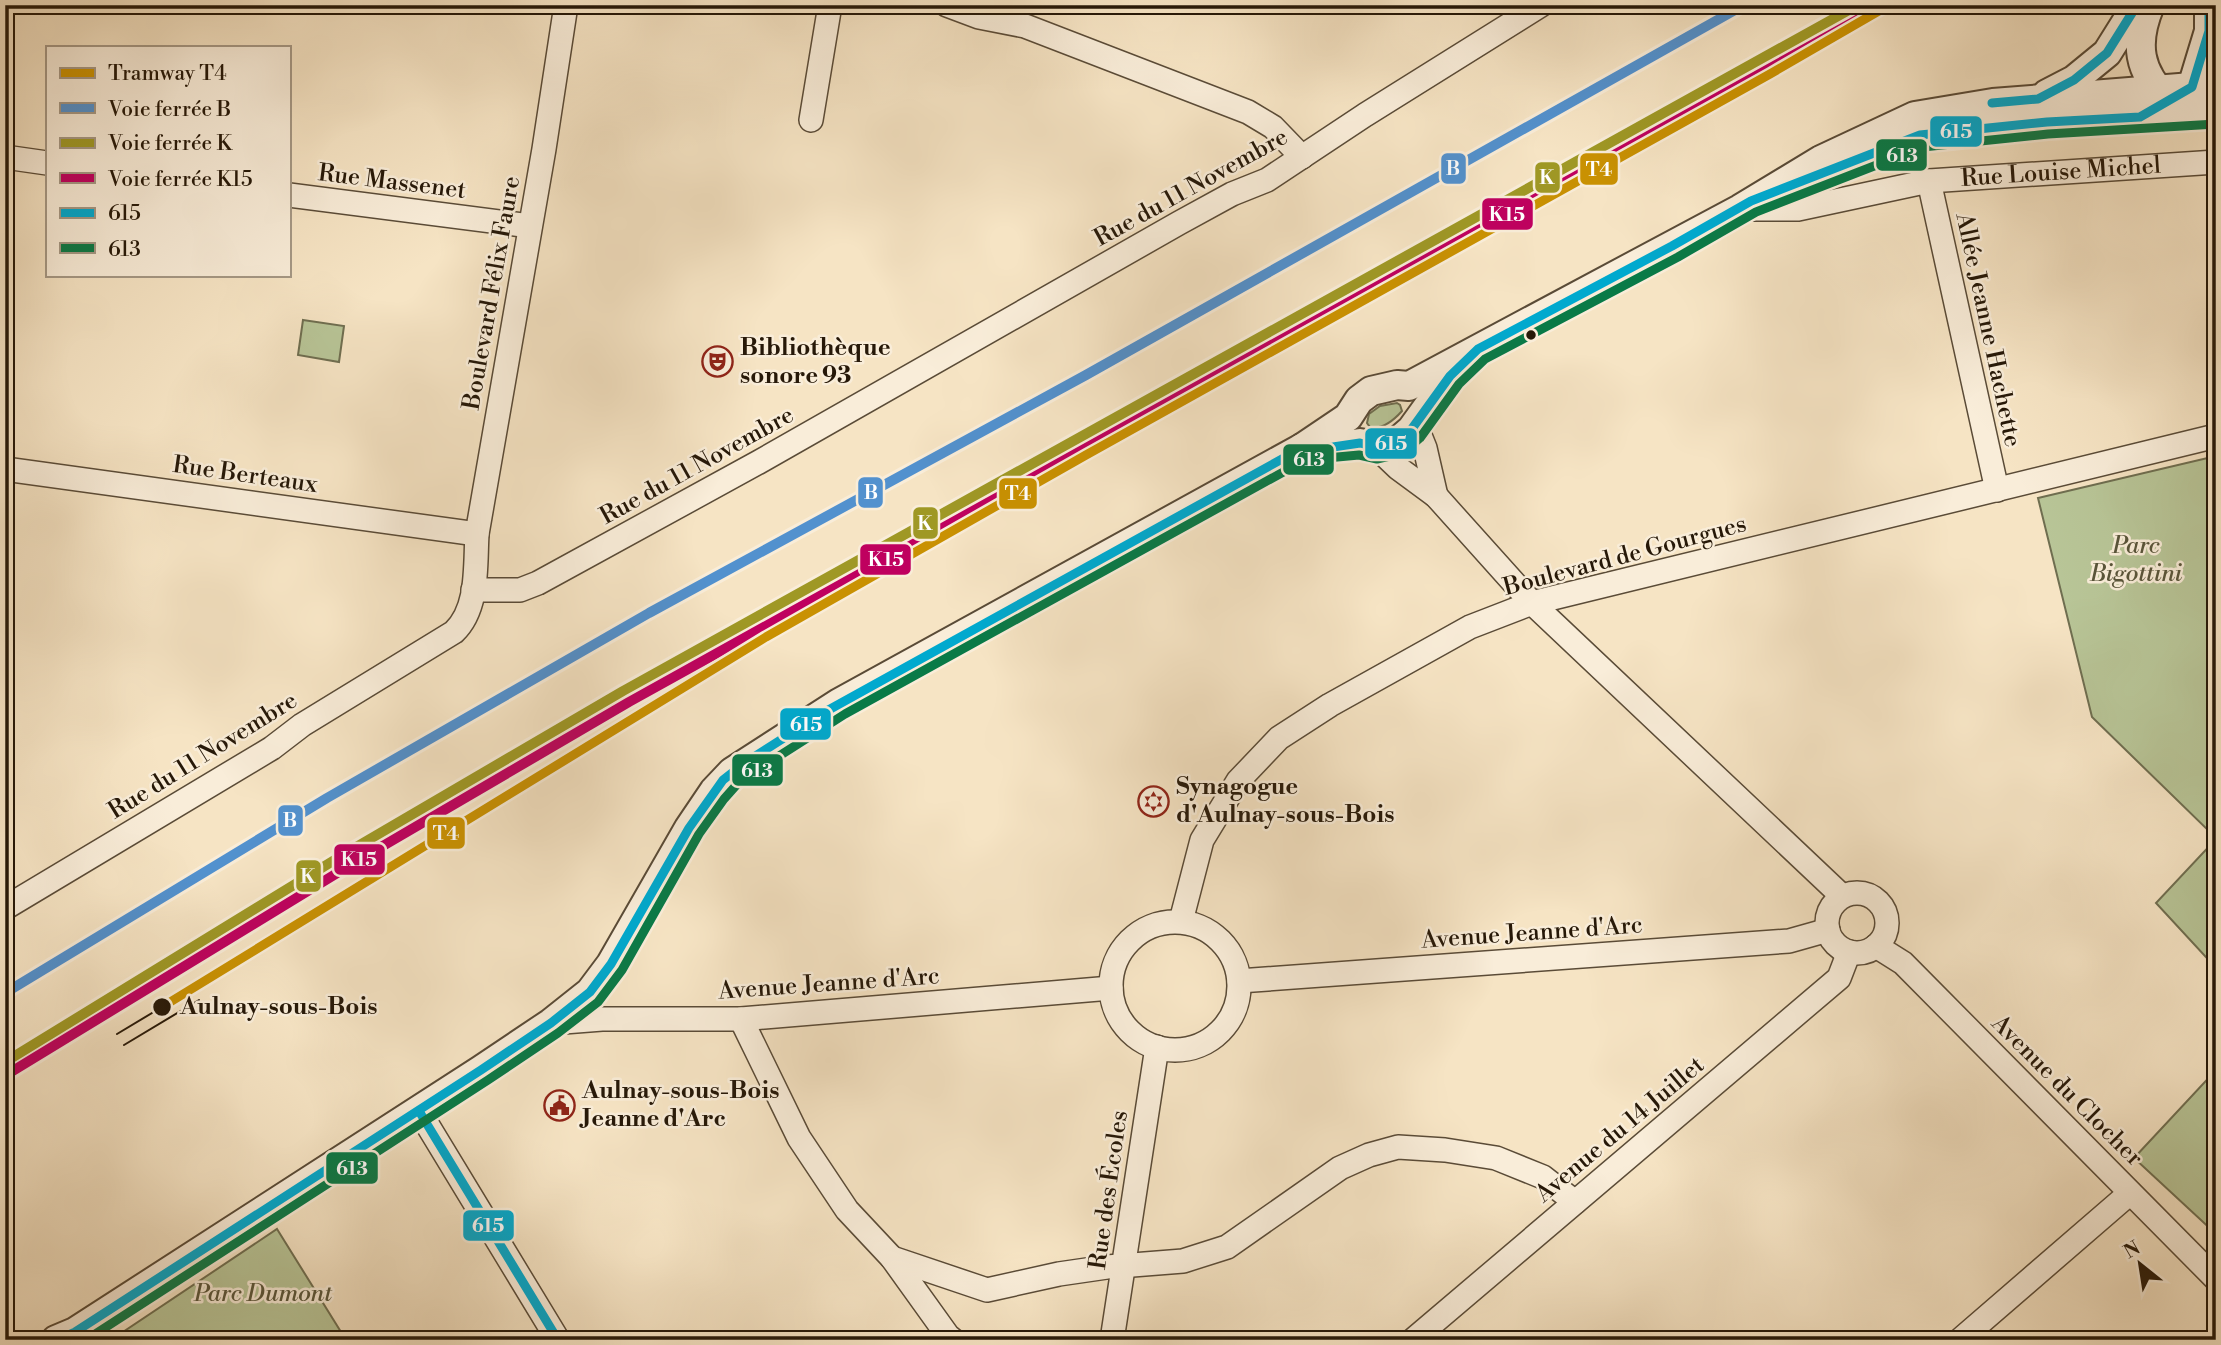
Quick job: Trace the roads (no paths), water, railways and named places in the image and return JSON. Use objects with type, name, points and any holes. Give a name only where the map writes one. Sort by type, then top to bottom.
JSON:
[{"type":"street","name":"Boulevard Félix Faure","points":[[473,590],[478,534],[566,5]]},
{"type":"street","points":[[811,120],[830,5]]},
{"type":"street","points":[[947,5],[979,16],[1025,26],[1248,112],[1273,127],[1302,157]]},
{"type":"street","name":"Rue du 11 Novembre","points":[[5,908],[272,748],[302,725],[454,632],[467,616],[473,590],[520,590],[538,583],[759,462],[1179,223],[1232,194],[1267,180],[1541,5]]},
{"type":"street","points":[[2038,99],[2074,80],[2107,53],[2137,5]]},
{"type":"street","points":[[2150,5],[2139,51],[2145,69],[2190,98],[2209,31],[2209,5]]},
{"type":"street","name":"Rue Louise Michel","points":[[70,1337],[419,1111],[551,1023],[590,992],[611,964],[689,828],[714,790],[732,772],[839,703],[1302,448],[1348,417],[1359,400],[1371,391],[1397,385],[1409,386],[1746,205],[1821,160],[1914,116],[1993,103],[2038,99],[2190,98]]},
{"type":"street","name":"Rue Louise Michel","points":[[1746,205],[1920,135],[2047,122],[2140,117],[2190,98]]},
{"type":"street","points":[[5,157],[46,163]]},
{"type":"street","name":"Rue Louise Michel","points":[[1746,205],[1798,209],[1929,181],[2216,162]]},
{"type":"street","name":"Allée Jeanne Hachette","points":[[1929,181],[1997,491]]},
{"type":"street","name":"Rue Massenet","points":[[290,195],[530,226]]},
{"type":"street","name":"Rue Louise Michel","points":[[1302,448],[1387,445],[1401,439],[1450,376],[1478,349]]},
{"type":"street","points":[[1409,386],[1417,397],[1418,418],[1436,496]]},
{"type":"street","points":[[1348,417],[1350,432],[1436,496],[1532,603],[1842,896]]},
{"type":"street","name":"Boulevard de Gourgues","points":[[1181,921],[1202,840],[1238,781],[1279,738],[1330,705],[1470,627],[1532,603],[2216,436]]},
{"type":"street","name":"Rue Berteaux","points":[[5,469],[478,534]]},
{"type":"street","points":[[1861,892],[1879,902],[1885,910],[1887,929],[1876,946],[1868,951],[1849,952],[1835,944],[1828,930],[1829,911],[1834,902],[1842,896],[1861,892]]},
{"type":"street","points":[[1181,921],[1207,930],[1227,947],[1236,963],[1239,981],[1238,1001],[1229,1020],[1216,1036],[1197,1046],[1177,1050],[1157,1047],[1139,1039],[1124,1025],[1115,1008],[1111,988],[1114,967],[1124,947],[1140,932],[1160,923],[1181,921]]},
{"type":"street","name":"Avenue Jeanne d'Arc","points":[[1239,981],[1789,940],[1828,930]]},
{"type":"street","name":"Avenue du Clocher","points":[[1876,946],[1903,963],[2216,1279]]},
{"type":"street","name":"Avenue du 14 Juillet","points":[[1413,1340],[1839,978],[1849,952]]},
{"type":"street","name":"Avenue Jeanne d'Arc","points":[[551,1023],[602,1019],[741,1018],[1111,988]]},
{"type":"street","points":[[741,1018],[799,1138],[847,1210],[892,1258],[953,1340]]},
{"type":"street","name":"Rue des Écoles","points":[[1112,1340],[1157,1047]]},
{"type":"street","points":[[419,1111],[558,1340]]},
{"type":"street","points":[[892,1258],[986,1290],[1059,1274],[1183,1261],[1227,1247],[1340,1168],[1369,1155],[1398,1147],[1445,1150],[1496,1158],[1543,1177],[1575,1202]]},
{"type":"street","points":[[1960,1340],[2130,1193]]},
{"type":"tram line","name":"T4","points":[[162,1007],[766,637],[1889,5]]},
{"type":"tram line","points":[[124,1045],[199,1000]]},
{"type":"tram line","points":[[117,1034],[162,1007]]},
{"type":"rail line","name":"B","points":[[5,993],[327,798],[649,613],[1086,375],[1744,5]]},
{"type":"rail line","name":"K","points":[[5,1062],[346,853],[623,691],[1858,5]]},
{"type":"rail line","name":"K15","points":[[11,1072],[352,864],[629,702],[1864,16]]},
{"type":"place","name":"Bibliothèque sonore 93","points":[[717,362]]},
{"type":"place","name":"Synagogue d'Aulnay-sous-Bois","points":[[1153,801]]},
{"type":"place","name":"Aulnay-sous-Bois","points":[[162,1007]]},
{"type":"place","name":"Aulnay-sous-Bois Jeanne d'Arc","points":[[559,1105]]},
{"type":"park label","name":"Parc Bigottini","points":[[2136,560]]},
{"type":"park label","name":"Parc Dumont","points":[[263,1294]]}]
